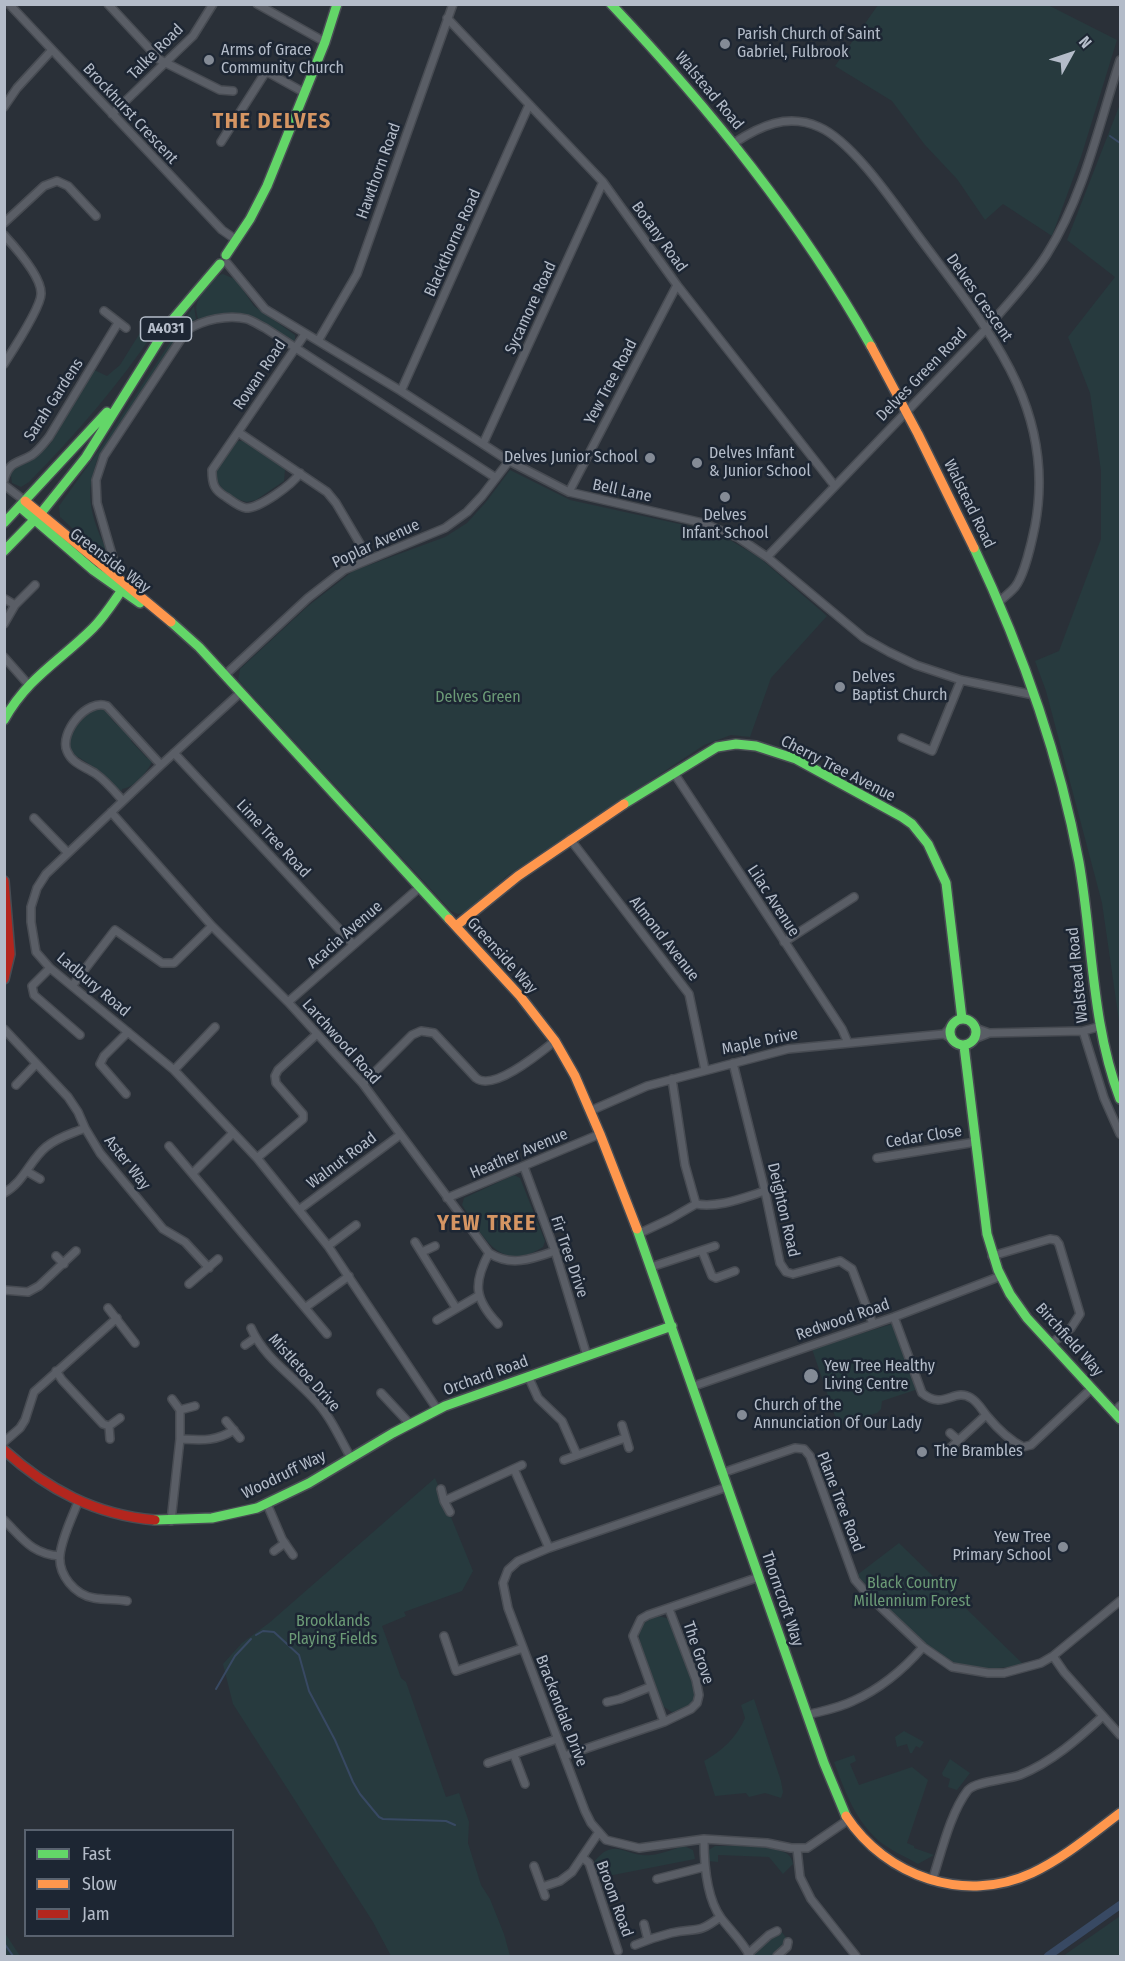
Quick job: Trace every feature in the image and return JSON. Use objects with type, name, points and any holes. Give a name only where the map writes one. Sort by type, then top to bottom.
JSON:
[{"type":"street","name":"Brockhurst Crescent","points":[[9,4],[222,230],[235,239]]},
{"type":"street","points":[[108,4],[160,60],[220,90],[233,91]]},
{"type":"street","name":"Talke Road","points":[[112,114],[193,36],[213,4]]},
{"type":"street","points":[[257,4],[325,42]]},
{"type":"street","name":"A4031","points":[[4,550],[38,516],[86,457],[169,324],[225,260],[267,186],[325,42],[337,4]]},
{"type":"street","name":"Hawthorn Road","points":[[318,341],[357,274],[453,4]]},
{"type":"street","name":"Walstead Road","points":[[611,4],[676,74],[734,143],[803,236],[838,291],[907,410],[970,539],[999,602],[1034,695],[1060,776],[1086,907],[1098,1027],[1120,1099]]},
{"type":"street","name":"Botany Road","points":[[447,18],[603,182],[677,285],[834,485]]},
{"type":"street","points":[[4,107],[17,88],[51,51]]},
{"type":"street","name":"Delves Green Road","points":[[767,557],[986,328],[1021,290],[1047,255],[1059,233],[1096,142],[1120,60]]},
{"type":"street","points":[[221,142],[265,73],[305,93]]},
{"type":"street","name":"Blackthorne Road","points":[[401,391],[529,105]]},
{"type":"street","name":"Delves Crescent","points":[[734,143],[766,124],[796,121],[818,126],[834,134],[850,149],[894,203],[986,328],[1020,387],[1029,412],[1038,454],[1038,513],[1032,543],[1017,586],[999,602]]},
{"type":"street","points":[[4,223],[44,186],[57,181],[68,186],[96,216]]},
{"type":"street","name":"Sycamore Road","points":[[483,444],[603,182]]},
{"type":"street","points":[[82,215],[90,210]]},
{"type":"street","points":[[4,235],[18,251],[39,283],[42,294],[8,351],[4,364]]},
{"type":"street","name":"Bell Lane","points":[[225,260],[265,309],[401,391],[509,461],[569,492],[703,523],[739,538],[767,557],[864,638],[915,665],[961,680],[1034,695]]},
{"type":"street","name":"Yew Tree Road","points":[[569,492],[677,285]]},
{"type":"street","points":[[104,311],[126,328]]},
{"type":"street","name":"Greenside Way","points":[[108,570],[113,558],[97,503],[96,480],[104,456],[187,330],[198,323],[220,319],[247,319],[265,328],[295,349]]},
{"type":"street","name":"Sarah Gardens","points":[[4,480],[7,469],[39,450],[118,323]]},
{"type":"street","name":"Rowan Road","points":[[300,473],[294,481],[257,506],[241,507],[219,493],[212,480],[212,470],[305,334]]},
{"type":"street","points":[[295,349],[496,478]]},
{"type":"street","name":"A4031","points":[[4,523],[122,396]]},
{"type":"street","name":"Rowan Road","points":[[238,432],[327,492],[369,559]]},
{"type":"street","name":"Poplar Avenue","points":[[225,675],[308,598],[344,570],[445,528],[467,512],[509,461]]},
{"type":"street","points":[[4,485],[22,504],[38,516]]},
{"type":"street","name":"Greenside Way","points":[[38,516],[108,570],[123,588]]},
{"type":"street","name":"Greenside Way","points":[[38,516],[85,564],[170,621],[225,675],[520,996],[555,1041],[575,1076],[600,1134],[694,1386]]},
{"type":"street","points":[[4,624],[15,605],[35,585]]},
{"type":"street","points":[[4,720],[27,683],[94,626],[123,588]]},
{"type":"street","points":[[5,599],[15,605]]},
{"type":"street","points":[[4,657],[27,683]]},
{"type":"street","points":[[902,738],[932,751],[961,680]]},
{"type":"street","name":"Ladbury Road","points":[[240,693],[46,874],[37,888],[31,907],[31,922],[36,952],[50,968],[174,1070],[257,1158],[300,1209]]},
{"type":"street","points":[[123,801],[97,774],[71,759],[66,749],[66,735],[75,721],[91,706],[102,704],[106,706],[161,765]]},
{"type":"street","name":"Cherry Tree Avenue","points":[[456,926],[504,886],[570,839],[717,747],[744,743],[788,756],[912,824],[929,848],[942,871],[946,884],[962,1019]]},
{"type":"street","name":"Lime Tree Road","points":[[174,753],[353,944]]},
{"type":"street","name":"Lilac Avenue","points":[[674,773],[842,1029],[848,1043]]},
{"type":"street","name":"Larchwood Road","points":[[111,812],[213,926],[288,1002],[363,1084],[489,1253]]},
{"type":"street","points":[[34,818],[68,853]]},
{"type":"street","name":"Almond Avenue","points":[[570,839],[689,994],[705,1070]]},
{"type":"street","points":[[4,882],[10,954],[4,979]]},
{"type":"street","name":"Acacia Avenue","points":[[288,1002],[331,967],[353,944],[420,887]]},
{"type":"street","points":[[784,942],[854,897]]},
{"type":"street","points":[[72,986],[116,930],[162,963],[174,963],[213,926]]},
{"type":"street","points":[[50,968],[32,986],[34,995],[80,1035]]},
{"type":"street","points":[[964,1046],[948,1036],[952,1026],[962,1019],[967,1020],[975,1028],[989,1033],[1083,1031],[1098,1027]]},
{"type":"street","points":[[174,1070],[215,1027]]},
{"type":"street","points":[[974,1040],[975,1028]]},
{"type":"street","name":"Aster Way","points":[[4,1029],[68,1098],[100,1153],[163,1229],[184,1242],[209,1268]]},
{"type":"street","points":[[363,1084],[412,1035],[421,1031],[434,1033],[476,1078],[483,1082],[495,1081],[533,1058],[555,1041]]},
{"type":"street","name":"Walstead Road","points":[[1083,1031],[1104,1098],[1120,1134]]},
{"type":"street","points":[[126,1094],[100,1064],[104,1056],[128,1032]]},
{"type":"street","points":[[964,1046],[989,1033]]},
{"type":"street","points":[[257,1158],[303,1119],[303,1114],[276,1083],[274,1076],[317,1034]]},
{"type":"street","name":"Maple Drive","points":[[590,1112],[647,1086],[788,1049],[948,1036]]},
{"type":"street","points":[[964,1046],[987,1234],[992,1256],[1001,1276]]},
{"type":"street","name":"Deighton Road","points":[[733,1063],[765,1191],[780,1263],[786,1272],[793,1274],[840,1261],[846,1264],[852,1269],[873,1324]]},
{"type":"street","points":[[16,1085],[36,1064]]},
{"type":"street","points":[[672,1079],[685,1165],[696,1204]]},
{"type":"street","points":[[4,1193],[27,1172],[45,1148],[64,1135],[85,1128]]},
{"type":"street","points":[[193,1173],[233,1133]]},
{"type":"street","name":"Heather Avenue","points":[[447,1198],[600,1134]]},
{"type":"street","name":"Walnut Road","points":[[300,1209],[400,1135]]},
{"type":"street","name":"Cedar Close","points":[[878,1158],[976,1142]]},
{"type":"street","points":[[169,1146],[327,1334]]},
{"type":"street","name":"Fir Tree Drive","points":[[524,1167],[555,1251],[587,1356]]},
{"type":"street","points":[[27,1172],[40,1179]]},
{"type":"street","points":[[638,1234],[696,1204],[718,1205],[765,1191]]},
{"type":"street","name":"Orchard Road","points":[[300,1209],[349,1276],[437,1409],[672,1326]]},
{"type":"street","points":[[328,1246],[356,1225]]},
{"type":"street","points":[[992,1256],[1050,1239],[1056,1240],[1059,1244],[1080,1314],[1071,1328],[1051,1344]]},
{"type":"street","points":[[415,1242],[456,1308]]},
{"type":"street","points":[[422,1252],[435,1246]]},
{"type":"street","points":[[651,1267],[715,1246]]},
{"type":"street","points":[[4,1290],[28,1292],[48,1279],[76,1251]]},
{"type":"street","points":[[498,1324],[478,1296],[477,1284],[489,1253],[520,1262],[555,1251]]},
{"type":"street","points":[[702,1251],[709,1274],[716,1278],[735,1271]]},
{"type":"street","points":[[56,1256],[63,1264]]},
{"type":"street","points":[[189,1284],[218,1259]]},
{"type":"street","points":[[306,1307],[349,1276]]},
{"type":"street","name":"Redwood Road","points":[[694,1386],[894,1317],[1001,1276]]},
{"type":"street","name":"Birchfield Way","points":[[1001,1276],[1014,1301],[1051,1344],[1118,1413]]},
{"type":"street","points":[[437,1320],[478,1296]]},
{"type":"street","points":[[108,1308],[135,1343]]},
{"type":"street","points":[[894,1317],[922,1393],[940,1401],[960,1394],[971,1397],[1003,1432],[1023,1448],[1031,1445],[1092,1388]]},
{"type":"street","points":[[4,1442],[20,1428],[25,1420],[34,1392],[117,1318]]},
{"type":"street","name":"Mistletoe Drive","points":[[251,1328],[255,1338],[271,1359],[313,1397],[327,1414],[351,1458]]},
{"type":"street","name":"Mistletoe Drive","points":[[245,1345],[255,1338]]},
{"type":"street","points":[[56,1371],[74,1393],[104,1424],[109,1426]]},
{"type":"street","points":[[528,1376],[538,1398],[562,1421],[577,1455]]},
{"type":"street","name":"Thorncroft Way","points":[[694,1386],[807,1715],[837,1797],[848,1820]]},
{"type":"street","points":[[381,1393],[410,1424]]},
{"type":"street","points":[[171,1521],[180,1439],[180,1410],[172,1399]]},
{"type":"street","points":[[180,1410],[195,1406]]},
{"type":"street","name":"Woodruff Way","points":[[4,1450],[33,1475],[59,1493],[78,1502],[112,1514],[143,1520],[171,1521],[234,1515],[267,1504],[437,1409]]},
{"type":"street","points":[[948,1449],[986,1415]]},
{"type":"street","points":[[109,1426],[120,1418]]},
{"type":"street","points":[[226,1420],[240,1438]]},
{"type":"street","points":[[622,1425],[629,1448]]},
{"type":"street","points":[[109,1426],[110,1440]]},
{"type":"street","points":[[180,1439],[220,1438],[234,1430]]},
{"type":"street","points":[[950,1433],[958,1440]]},
{"type":"street","points":[[564,1460],[625,1438]]},
{"type":"street","name":"Plane Tree Road","points":[[722,1473],[795,1448],[804,1449],[810,1456],[855,1580],[923,1647],[952,1667],[988,1673],[1004,1673],[1041,1663],[1053,1656],[1120,1600]]},
{"type":"street","points":[[444,1501],[522,1465]]},
{"type":"street","points":[[514,1469],[549,1548]]},
{"type":"street","name":"Brackendale Drive","points":[[599,1832],[585,1810],[557,1739],[508,1608],[503,1583],[508,1570],[518,1561],[549,1548],[727,1487]]},
{"type":"street","points":[[441,1489],[450,1512]]},
{"type":"street","points":[[78,1502],[60,1556],[63,1574],[69,1584],[79,1592],[93,1598],[111,1595],[127,1601]]},
{"type":"street","points":[[267,1504],[293,1555]]},
{"type":"street","points":[[4,1520],[32,1548],[47,1555],[60,1556]]},
{"type":"street","points":[[274,1551],[285,1543]]},
{"type":"street","name":"The Grove","points":[[663,1722],[633,1636],[641,1619],[759,1577]]},
{"type":"street","name":"The Grove","points":[[564,1756],[663,1722],[691,1709],[697,1703],[699,1695],[696,1680],[669,1609]]},
{"type":"street","points":[[444,1636],[456,1671],[522,1648]]},
{"type":"street","points":[[807,1715],[851,1702],[880,1686],[906,1666],[923,1647]]},
{"type":"street","points":[[1053,1656],[1064,1672],[1120,1735]]},
{"type":"street","points":[[607,1702],[650,1687]]},
{"type":"street","points":[[615,1690],[620,1699]]},
{"type":"street","points":[[932,1881],[956,1812],[969,1789],[980,1782],[1012,1778],[1037,1768],[1074,1743],[1103,1716]]},
{"type":"street","points":[[488,1763],[557,1739]]},
{"type":"street","points":[[514,1755],[525,1784]]},
{"type":"street","points":[[599,1832],[606,1840],[639,1848],[704,1839],[767,1843],[797,1849],[807,1848],[848,1820],[860,1835],[887,1860],[913,1875],[956,1886],[990,1886],[1016,1880],[1043,1868],[1120,1813]]},
{"type":"street","name":"Broom Road","points":[[542,1887],[561,1881],[572,1872],[599,1832]]},
{"type":"street","points":[[704,1839],[704,1867],[720,1917],[749,1955],[769,1935],[777,1931]]},
{"type":"street","points":[[797,1849],[800,1877],[811,1899],[856,1956]]},
{"type":"street","name":"Broom Road","points":[[582,1857],[589,1863],[618,1952]]},
{"type":"street","points":[[534,1866],[545,1896]]},
{"type":"street","points":[[657,1879],[704,1867]]},
{"type":"street","points":[[670,1875],[674,1885]]},
{"type":"street","points":[[635,1945],[673,1933],[698,1931],[720,1917]]},
{"type":"street","points":[[644,1924],[648,1940]]},
{"type":"street","points":[[777,1956],[787,1947],[788,1942]]},
{"type":"green space","points":[[878,5],[1048,5],[1117,40],[1081,157],[1052,236],[1003,204],[985,220],[957,179],[925,145],[892,101],[835,66]]},
{"type":"green space","points":[[1120,104],[1120,1028],[1102,903],[1046,691],[1035,661],[1059,651],[1101,539],[1101,471],[1090,393],[1068,337],[1115,277],[1067,240]]},
{"type":"green space","points":[[223,274],[234,277],[254,306],[295,335],[295,340],[291,342],[250,319],[229,315],[198,319],[196,307],[200,295],[211,281]]},
{"type":"green space","points":[[194,306],[196,319],[185,328],[97,460],[90,493],[97,529],[109,553],[109,558],[106,559],[60,517],[59,506],[102,446]]},
{"type":"green space","points":[[143,328],[156,329],[96,409],[29,482],[21,487],[12,483],[11,475],[14,468],[32,460],[45,446],[48,447],[92,369],[107,376],[120,365]]},
{"type":"green space","points":[[246,441],[282,465],[285,470],[284,481],[256,500],[247,502],[231,496],[222,488],[214,474],[234,443]]},
{"type":"green space","name":"Delves Green","points":[[510,470],[570,500],[698,528],[730,540],[760,558],[827,616],[771,678],[750,737],[731,735],[704,745],[508,875],[466,912],[458,914],[451,911],[238,680],[240,669],[308,606],[353,571],[445,537],[467,523]]},
{"type":"green space","points":[[94,708],[102,708],[108,712],[112,720],[132,738],[131,741],[152,762],[140,779],[122,791],[112,786],[112,782],[100,771],[78,757],[73,757],[70,749],[68,743],[71,732]]},
{"type":"green space","points":[[514,1175],[520,1178],[545,1241],[543,1247],[528,1255],[515,1257],[494,1248],[477,1229],[462,1205],[464,1198]]},
{"type":"green space","points":[[895,1323],[918,1389],[882,1401],[881,1409],[877,1413],[838,1425],[812,1349]]},
{"type":"green space","name":"Brooklands Playing Fields","points":[[435,1478],[473,1571],[462,1591],[404,1612],[406,1616],[382,1626],[401,1678],[406,1682],[446,1797],[459,1793],[469,1822],[468,1843],[481,1885],[490,1899],[510,1956],[391,1956],[373,1922],[233,1704],[223,1664],[242,1643],[269,1623]]},
{"type":"green space","name":"Black Country Millennium Forest","points":[[899,1543],[1023,1664],[988,1668],[961,1666],[938,1653],[896,1616],[857,1575]]},
{"type":"green space","points":[[659,1616],[669,1619],[695,1694],[690,1706],[672,1712],[661,1705],[639,1636],[643,1624]]},
{"type":"green space","points":[[754,1699],[781,1781],[783,1792],[781,1798],[765,1793],[749,1797],[746,1793],[715,1796],[704,1761],[717,1753],[733,1737],[745,1718],[741,1705]]},
{"type":"green space","points":[[904,1731],[924,1742],[920,1748],[916,1746],[912,1753],[907,1744],[897,1747],[895,1737]]},
{"type":"green space","points":[[854,1755],[856,1761],[850,1764],[859,1785],[912,1767],[928,1780],[907,1843],[934,1855],[918,1864],[878,1840],[861,1821],[843,1786],[834,1762]]},
{"type":"green space","points":[[950,1759],[970,1773],[957,1790],[948,1787],[950,1779],[942,1773]]},
{"type":"green space","points":[[684,1846],[693,1850],[695,1859],[603,1877],[598,1876],[594,1862],[608,1850],[621,1849],[634,1854],[651,1855]]},
{"type":"green space","points":[[715,1846],[779,1850],[789,1855],[793,1864],[783,1874],[769,1857],[718,1855],[718,1862],[708,1861],[707,1851]]},
{"type":"green space","points":[[1120,1916],[1120,1956],[1063,1956]]},
{"type":"green space","points":[[781,1931],[787,1939],[785,1945],[772,1956],[754,1956],[755,1951],[780,1935]]},
{"type":"green space","points":[[5,1933],[20,1956],[5,1956]]},
{"type":"waterway","points":[[1110,136],[1120,143]]},
{"type":"waterway","points":[[256,1635],[263,1631],[274,1632],[299,1655],[309,1691],[335,1740],[353,1782],[379,1817],[446,1821],[455,1825]]},
{"type":"waterway","points":[[216,1689],[235,1656],[251,1639]]},
{"type":"waterway","points":[[1048,1956],[1120,1905]]},
{"type":"waterway","points":[[4,1943],[13,1956]]},
{"type":"traffic: fast","points":[[226,255],[250,219],[267,186],[325,42],[337,4]]},
{"type":"traffic: fast","points":[[611,4],[718,125],[784,210],[844,299],[871,346]]},
{"type":"traffic: fast","points":[[4,551],[41,513],[86,457],[169,324],[220,264]]},
{"type":"traffic: fast","points":[[4,523],[107,412]]},
{"type":"traffic: fast","points":[[20,507],[93,570],[140,603]]},
{"type":"traffic: fast","points":[[974,548],[1023,663],[1061,781],[1084,892],[1103,1041],[1120,1099]]},
{"type":"traffic: fast","points":[[4,720],[23,692],[81,640],[124,587]]},
{"type":"traffic: fast","points":[[171,622],[199,647],[449,919]]},
{"type":"traffic: fast","points":[[624,804],[717,747],[736,744],[756,746],[796,759],[902,817],[912,824],[928,844],[946,883],[962,1019]]},
{"type":"traffic: fast","points":[[963,1019],[972,1023],[976,1032],[972,1041],[963,1045],[954,1041],[950,1032],[954,1023],[963,1019]]},
{"type":"traffic: fast","points":[[964,1046],[987,1234],[998,1270],[1010,1294],[1027,1318],[1120,1419]]},
{"type":"traffic: fast","points":[[637,1229],[824,1763],[846,1816]]},
{"type":"traffic: fast","points":[[155,1520],[212,1518],[257,1508],[309,1483],[393,1433],[445,1406],[672,1326]]},
{"type":"traffic: slow","points":[[871,346],[918,434],[974,548]]},
{"type":"traffic: slow","points":[[25,501],[171,622]]},
{"type":"traffic: slow","points":[[456,926],[518,876],[624,804]]},
{"type":"traffic: slow","points":[[449,919],[520,996],[555,1041],[575,1076],[637,1229]]},
{"type":"traffic: slow","points":[[846,1816],[863,1837],[883,1855],[905,1869],[929,1879],[954,1885],[980,1886],[1006,1882],[1044,1867],[1120,1813]]},
{"type":"traffic: jam","points":[[4,881],[10,954],[4,979]]},
{"type":"traffic: jam","points":[[4,1450],[38,1477],[74,1498],[113,1513],[155,1520]]},
{"type":"place","name":"Parish Church of Saint Gabriel, Fulbrook","points":[[725,44]]},
{"type":"place","name":"Arms of Grace Community Church","points":[[209,60]]},
{"type":"place","name":"Delves Junior School","points":[[650,458]]},
{"type":"place","name":"Delves Infant & Junior School","points":[[697,463]]},
{"type":"place","name":"Delves Infant School","points":[[725,497]]},
{"type":"place","name":"Delves Baptist Church","points":[[840,687]]},
{"type":"place","name":"Yew Tree Healthy Living Centre","points":[[811,1376]]},
{"type":"place","name":"Church of the Annunciation Of Our Lady","points":[[742,1415]]},
{"type":"place","name":"The Brambles","points":[[922,1452]]},
{"type":"place","name":"Yew Tree Primary School","points":[[1063,1547]]},
{"type":"district","name":"THE DELVES","points":[[272,122]]},
{"type":"district","name":"YEW TREE","points":[[487,1224]]}]
